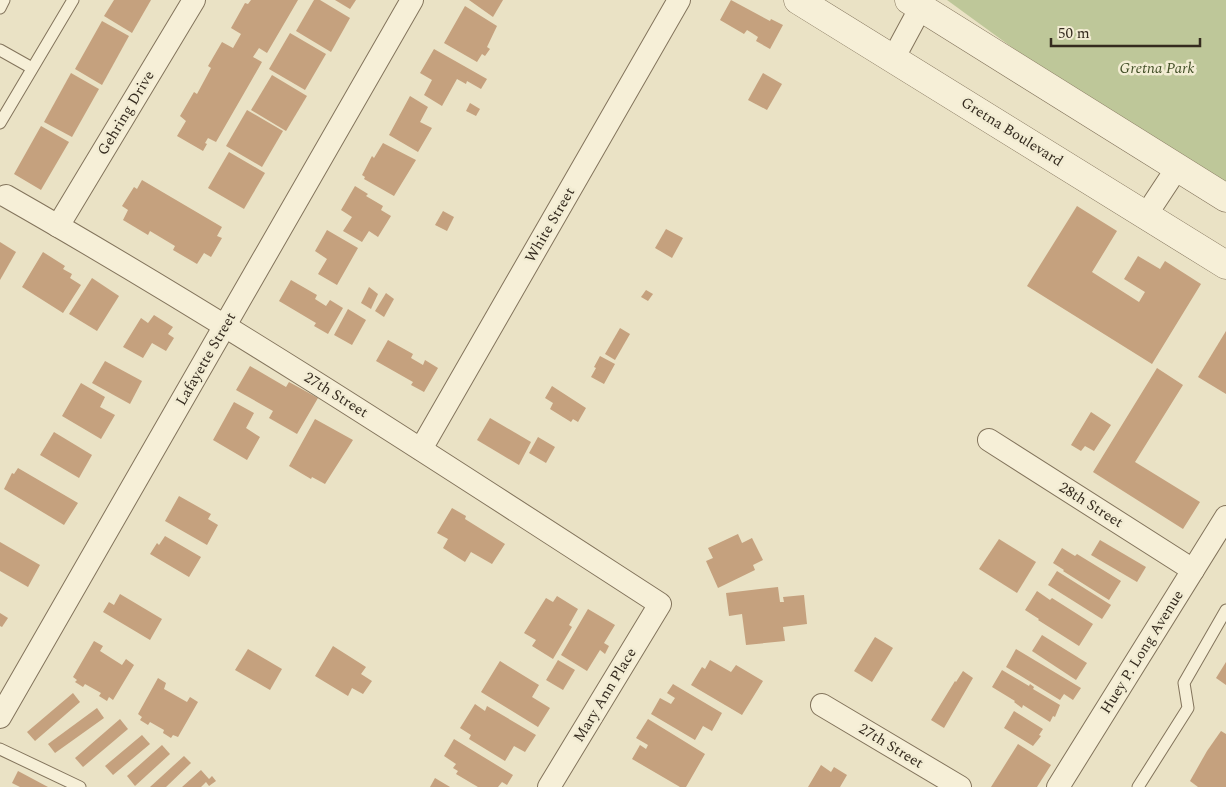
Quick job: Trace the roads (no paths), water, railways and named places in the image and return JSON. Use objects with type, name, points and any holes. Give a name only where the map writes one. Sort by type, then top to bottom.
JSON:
[{"type":"street","name":"Gehring Drive","points":[[58,226],[194,0]]},
{"type":"street","name":"Lafayette Street","points":[[0,717],[412,0]]},
{"type":"street","name":"White Street","points":[[421,449],[678,0]]},
{"type":"street","name":"Gretna Boulevard","points":[[798,0],[1226,265]]},
{"type":"street","points":[[893,59],[915,4],[1226,198]]},
{"type":"street","points":[[1146,215],[1176,168]]},
{"type":"street","name":"27th Street","points":[[6,196],[225,325],[660,604]]},
{"type":"street","name":"28th Street","points":[[989,440],[1194,570]]},
{"type":"street","name":"Huey P. Long Avenue","points":[[1058,787],[1226,517]]},
{"type":"street","name":"Mary Ann Place","points":[[550,787],[660,604]]},
{"type":"street","name":"27th Street","points":[[822,705],[960,787]]},
{"type":"lane","points":[[0,8],[4,0]]},
{"type":"lane","points":[[0,123],[73,0]]},
{"type":"lane","points":[[0,50],[32,68]]},
{"type":"lane","points":[[1138,787],[1188,708],[1184,683],[1226,610]]},
{"type":"lane","points":[[0,749],[80,787]]},
{"type":"park label","name":"Gretna Park","points":[[1157,68]]}]
